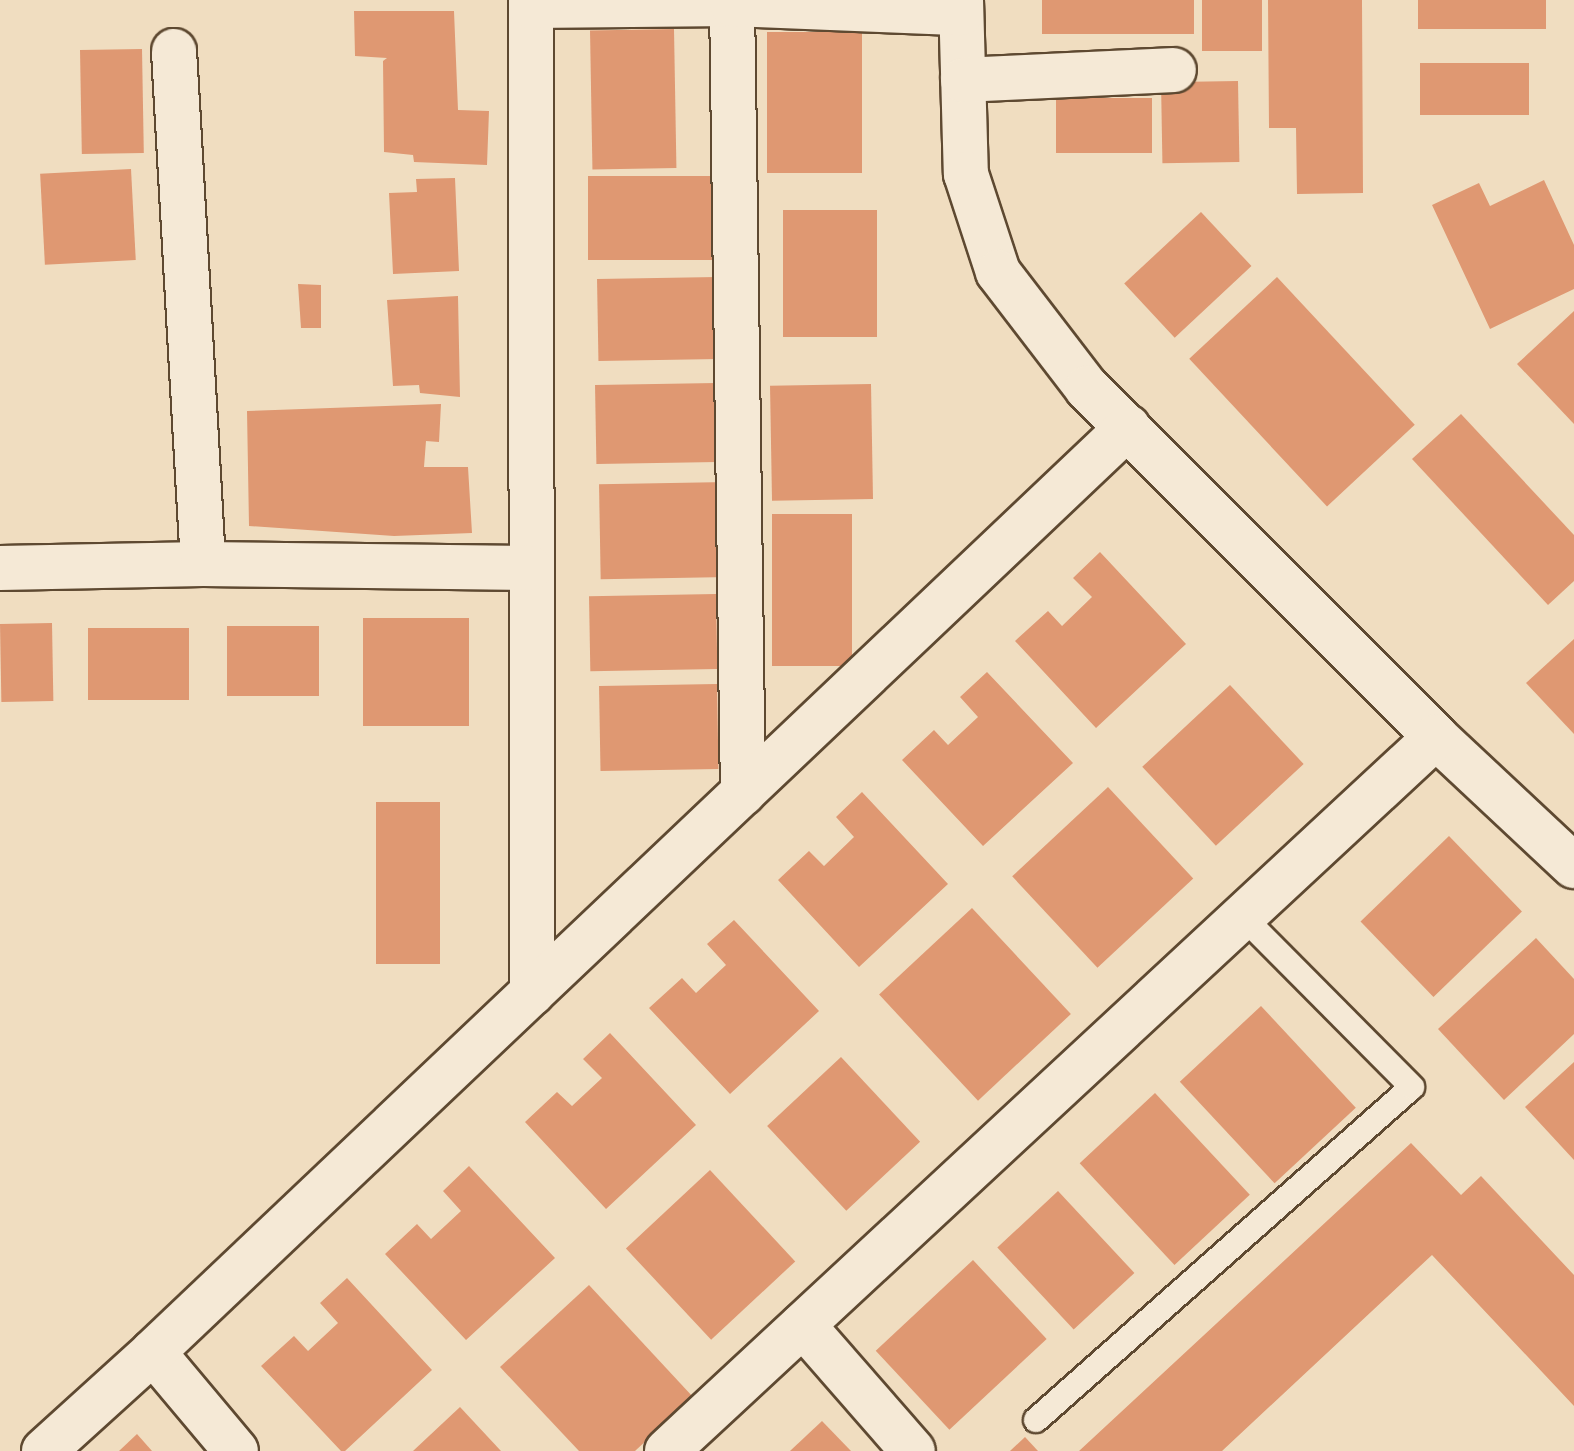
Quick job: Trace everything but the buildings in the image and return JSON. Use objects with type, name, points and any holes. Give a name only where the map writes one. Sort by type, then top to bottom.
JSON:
[{"type":"street","points":[[732,2],[743,793]]},
{"type":"street","points":[[532,993],[531,3],[732,2],[961,6],[966,174],[998,272],[1087,388],[1436,737],[1574,866]]},
{"type":"street","points":[[174,51],[203,564]]},
{"type":"street","points":[[963,80],[1174,70]]},
{"type":"street","points":[[44,1451],[153,1352],[1128,427]]},
{"type":"street","points":[[0,568],[203,564],[530,568]]},
{"type":"street","points":[[667,1451],[1436,737]]},
{"type":"street","points":[[803,1325],[913,1451]]},
{"type":"street","points":[[153,1352],[236,1451]]},
{"type":"lane","points":[[1036,1420],[1412,1087],[1242,916]]}]
